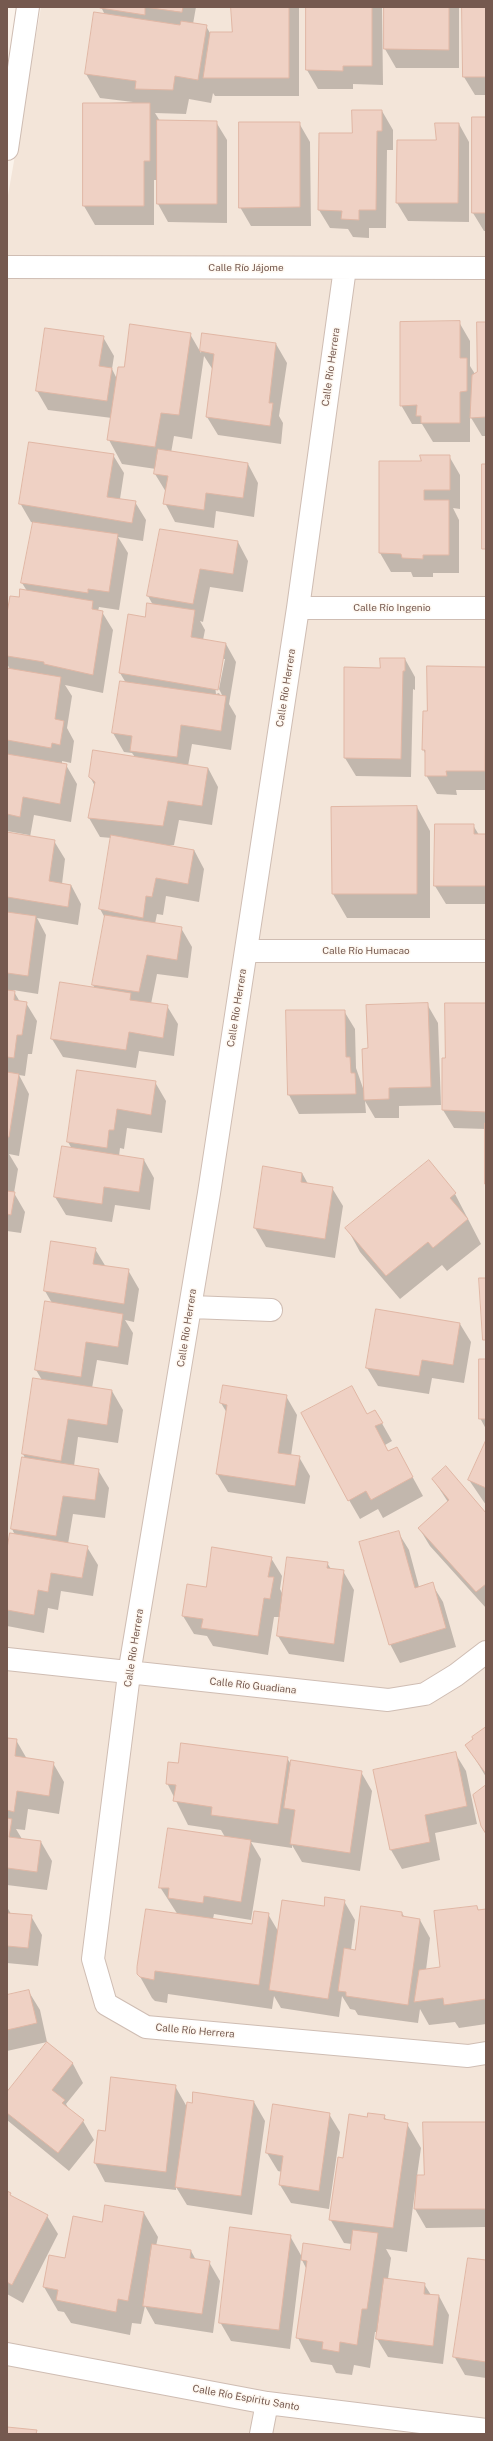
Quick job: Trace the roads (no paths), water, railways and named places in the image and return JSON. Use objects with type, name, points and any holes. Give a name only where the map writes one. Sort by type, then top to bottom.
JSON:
[{"type":"street","points":[[7,149],[28,7]]},
{"type":"street","name":"Calle Río Jájome","points":[[7,267],[486,268]]},
{"type":"street","name":"Calle Río Herrera","points":[[345,268],[298,608],[246,951],[191,1307],[129,1674],[93,1958],[106,2004],[146,2027],[468,2056],[486,2053]]},
{"type":"street","name":"Calle Río Ingenio","points":[[298,608],[486,608]]},
{"type":"street","name":"Calle Río Humacao","points":[[246,951],[486,951]]},
{"type":"street","points":[[191,1307],[271,1310]]},
{"type":"street","name":"Calle Río Guadiana","points":[[7,1659],[129,1674],[388,1700],[425,1694],[456,1675],[486,1652]]},
{"type":"street","name":"Calle Río Espíritu Santo","points":[[7,2354],[267,2403],[486,2430]]},
{"type":"street","points":[[261,2434],[267,2403]]}]
